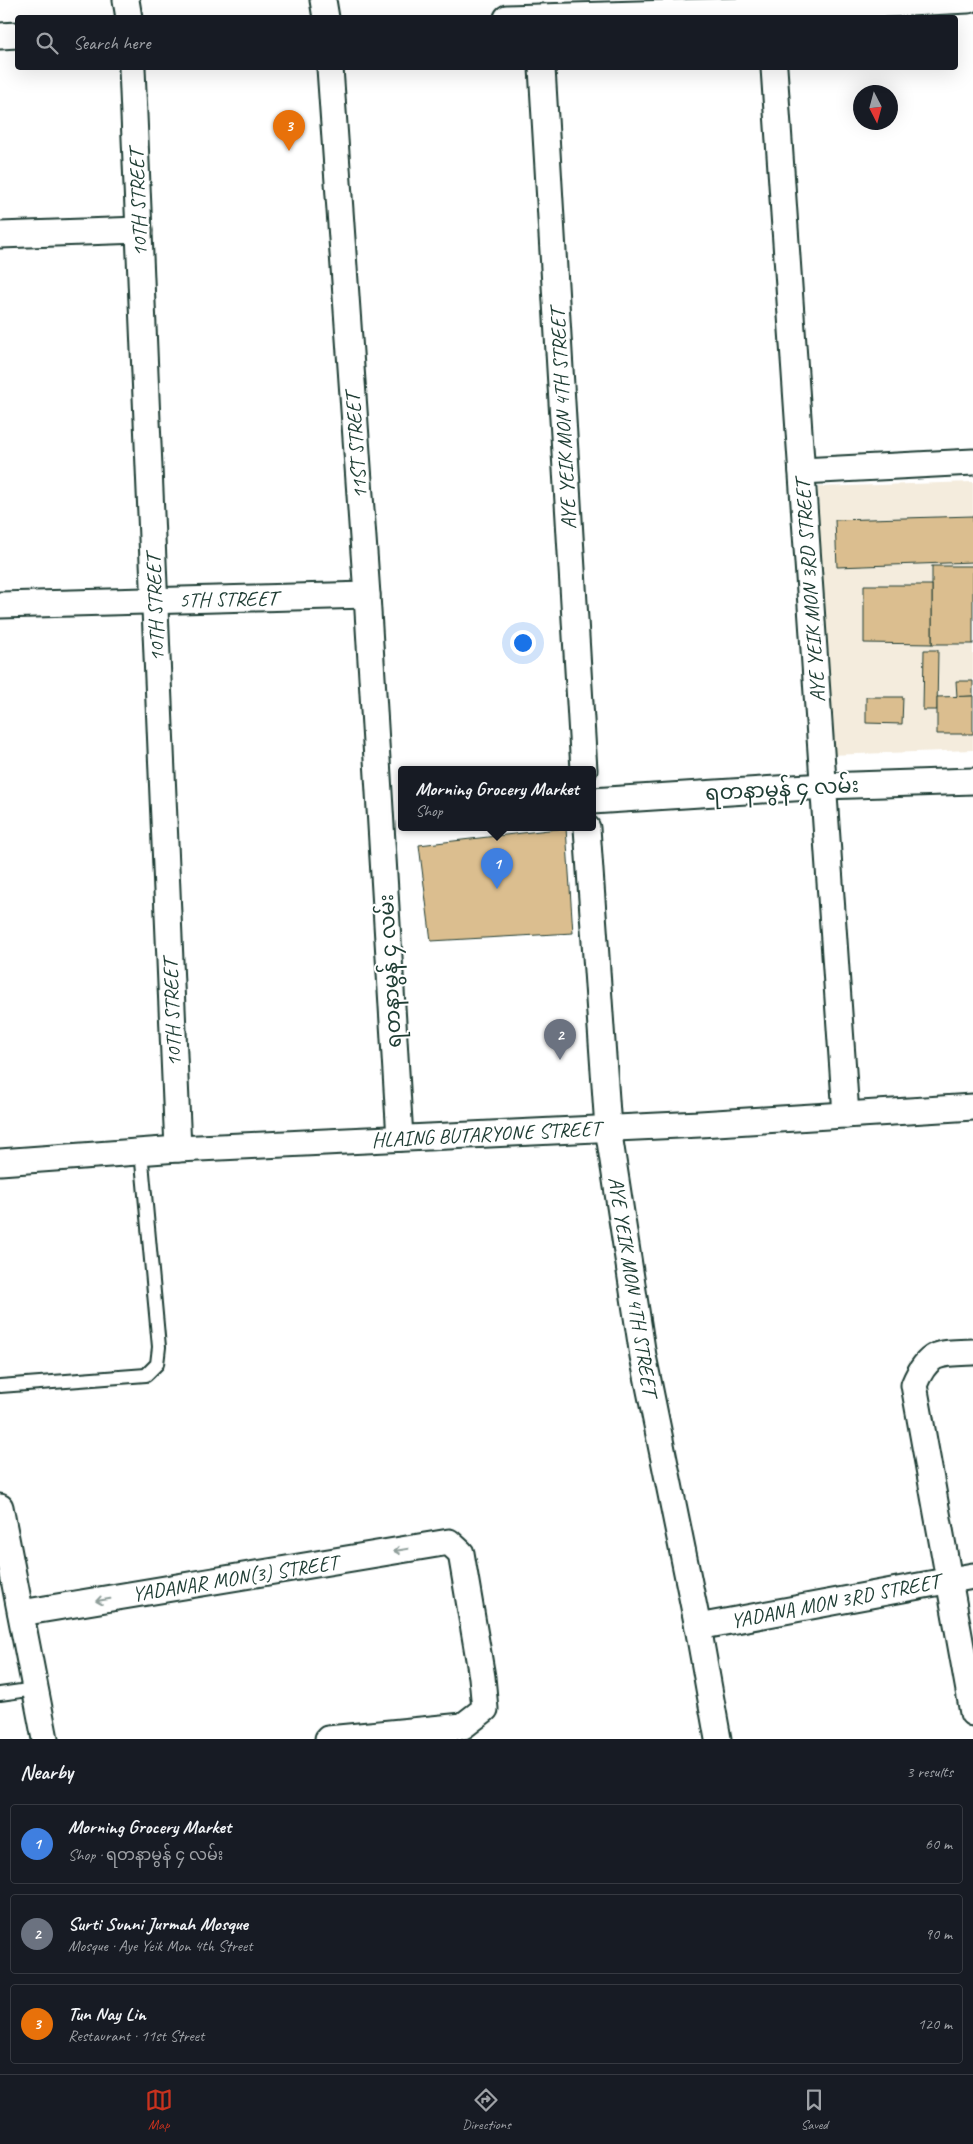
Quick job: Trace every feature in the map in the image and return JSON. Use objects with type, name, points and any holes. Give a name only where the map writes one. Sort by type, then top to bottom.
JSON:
[{"type":"street","points":[[126,0],[128,15]]},
{"type":"street","points":[[323,0],[326,15]]},
{"type":"street","points":[[694,15],[771,14],[968,0]]},
{"type":"street","points":[[0,36],[15,35]]},
{"type":"street","name":"10TH STREET","points":[[132,70],[178,1149]]},
{"type":"street","name":"11ST STREET","points":[[330,70],[367,595],[392,824]]},
{"type":"street","name":"AYE YEIK MON 4TH STREET","points":[[542,70],[584,766]]},
{"type":"street","name":"AYE YEIK MON 3RD STREET","points":[[774,70],[846,1115]]},
{"type":"street","points":[[0,235],[139,230]]},
{"type":"street","points":[[802,471],[973,462]]},
{"type":"street","name":"5TH STREET","points":[[0,604],[367,595]]},
{"type":"street","name":"ရတနာမွန် ၄ လမ်း","points":[[596,802],[824,786],[973,781]]},
{"type":"street","name":"ရတနာမွန် ၄ လမ်း","points":[[392,824],[400,1138]]},
{"type":"street","name":"AYE YEIK MON 4TH STREET","points":[[587,831],[608,1128],[643,1356],[698,1627],[718,1739]]},
{"type":"street","name":"HLAING BUTARYONE STREET","points":[[0,1162],[141,1151],[608,1128],[973,1107]]},
{"type":"street","points":[[973,1352],[940,1353],[921,1369],[914,1385],[961,1578],[973,1713]]},
{"type":"street","points":[[0,1507],[45,1739]]},
{"type":"street","name":"YADANAR MON(3) STREET","points":[[20,1613],[449,1542],[461,1553],[482,1677],[485,1709],[463,1726],[328,1739]]},
{"type":"street","name":"YADANA MON 3RD STREET","points":[[698,1627],[961,1578]]},
{"type":"lane","points":[[0,1386],[146,1375],[157,1364],[159,1347],[141,1151]]},
{"type":"lane","points":[[0,1694],[35,1690]]},
{"type":"shaded area","points":[[973,482],[973,750],[828,755],[818,487]]},
{"type":"building","points":[[973,516],[973,562],[837,567],[835,520]]},
{"type":"building","points":[[932,566],[973,566],[973,644],[932,644]]},
{"type":"building","points":[[864,585],[932,585],[932,644],[864,643]]},
{"type":"building","points":[[924,650],[938,650],[937,710],[923,710]]},
{"type":"building","points":[[956,681],[973,681],[973,696],[957,697]]},
{"type":"building","points":[[973,696],[973,734],[937,734],[937,697]]},
{"type":"building","points":[[866,697],[903,697],[902,724],[866,723]]},
{"type":"building","points":[[540,831],[566,831],[573,933],[431,941],[419,845]]},
{"type":"place","name":"Tun Nay Lin","points":[[289,151]]},
{"type":"place","name":"Morning Grocery Market","points":[[497,889]]},
{"type":"place","name":"Surti Sunni Jurmah Mosque","points":[[560,1060]]}]
